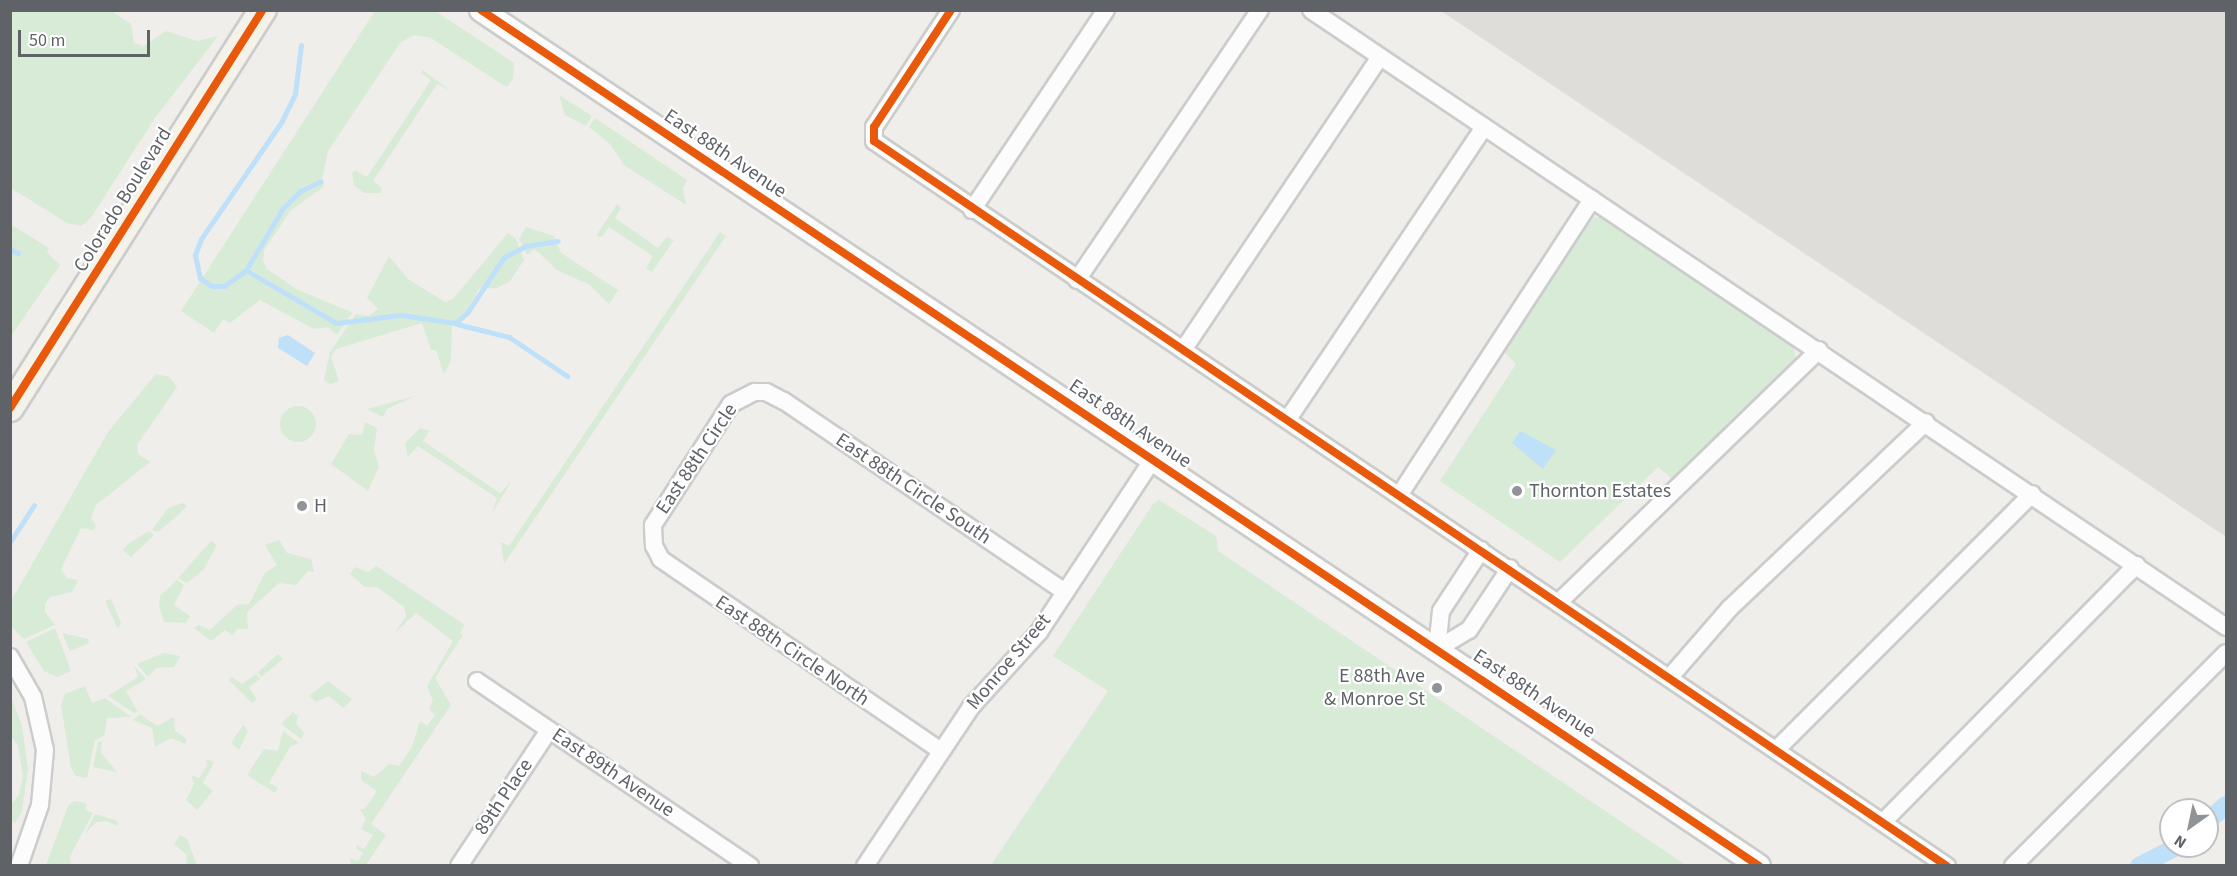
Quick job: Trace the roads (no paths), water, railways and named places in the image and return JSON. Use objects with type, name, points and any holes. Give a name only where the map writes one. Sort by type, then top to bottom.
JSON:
[{"type":"main road","name":"Colorado Boulevard","points":[[10,408],[262,10]]},
{"type":"main road","name":"East 88th Avenue","points":[[481,10],[1760,866]]},
{"type":"street","points":[[951,10],[874,127],[874,141],[972,210],[1510,568],[1947,866]]},
{"type":"street","points":[[972,210],[1106,10]]},
{"type":"street","points":[[1077,280],[1260,10]]},
{"type":"street","points":[[1311,10],[1926,422],[2226,627]]},
{"type":"street","points":[[1183,350],[1380,57]]},
{"type":"street","points":[[1288,419],[1484,127]]},
{"type":"street","points":[[1400,494],[1592,199]]},
{"type":"street","points":[[1559,602],[1819,350]]},
{"type":"street","name":"East 88th Circle","points":[[654,541],[652,525],[659,512],[731,404],[742,395],[759,392]]},
{"type":"street","name":"East 88th Circle South","points":[[759,392],[784,401],[1065,592]]},
{"type":"street","points":[[1670,677],[1731,608],[1926,422]]},
{"type":"street","name":"Monroe Street","points":[[865,866],[970,707],[1033,639],[1153,459]]},
{"type":"street","points":[[1776,750],[2032,494]]},
{"type":"street","name":"East 88th Circle North","points":[[654,541],[661,559],[675,572],[941,751]]},
{"type":"street","points":[[1437,649],[1442,611],[1481,550]]},
{"type":"street","points":[[1883,822],[2136,565]]},
{"type":"street","points":[[1437,649],[1469,630],[1510,568]]},
{"type":"street","points":[[2013,866],[2226,653]]},
{"type":"street","points":[[10,657],[33,697],[45,750],[40,806],[19,866]]},
{"type":"street","name":"East 89th Avenue","points":[[477,681],[750,866]]},
{"type":"street","name":"89th Place","points":[[459,866],[549,730]]},
{"type":"water","points":[[288,335],[315,353],[307,366],[278,348],[279,338]]},
{"type":"water","points":[[1520,431],[1556,450],[1543,469],[1512,443]]},
{"type":"waterway","points":[[301,45],[295,94],[282,121],[201,239],[195,255],[200,278],[212,286],[224,286],[246,270],[283,208],[300,191],[321,181]]},
{"type":"waterway","points":[[246,270],[336,323],[401,315],[455,323],[467,313],[504,257],[526,246],[558,241]]},
{"type":"waterway","points":[[10,249],[18,253]]},
{"type":"waterway","points":[[457,324],[509,337],[567,376]]},
{"type":"waterway","points":[[10,542],[34,505]]},
{"type":"waterway","points":[[2219,811],[2226,805]]},
{"type":"waterway","points":[[2139,866],[2159,856]]},
{"type":"place","name":"Thornton Estates","points":[[1517,491]]},
{"type":"place","name":"H","points":[[302,506]]},
{"type":"place","name":"E 88th Ave & Monroe St","points":[[1437,688]]}]
